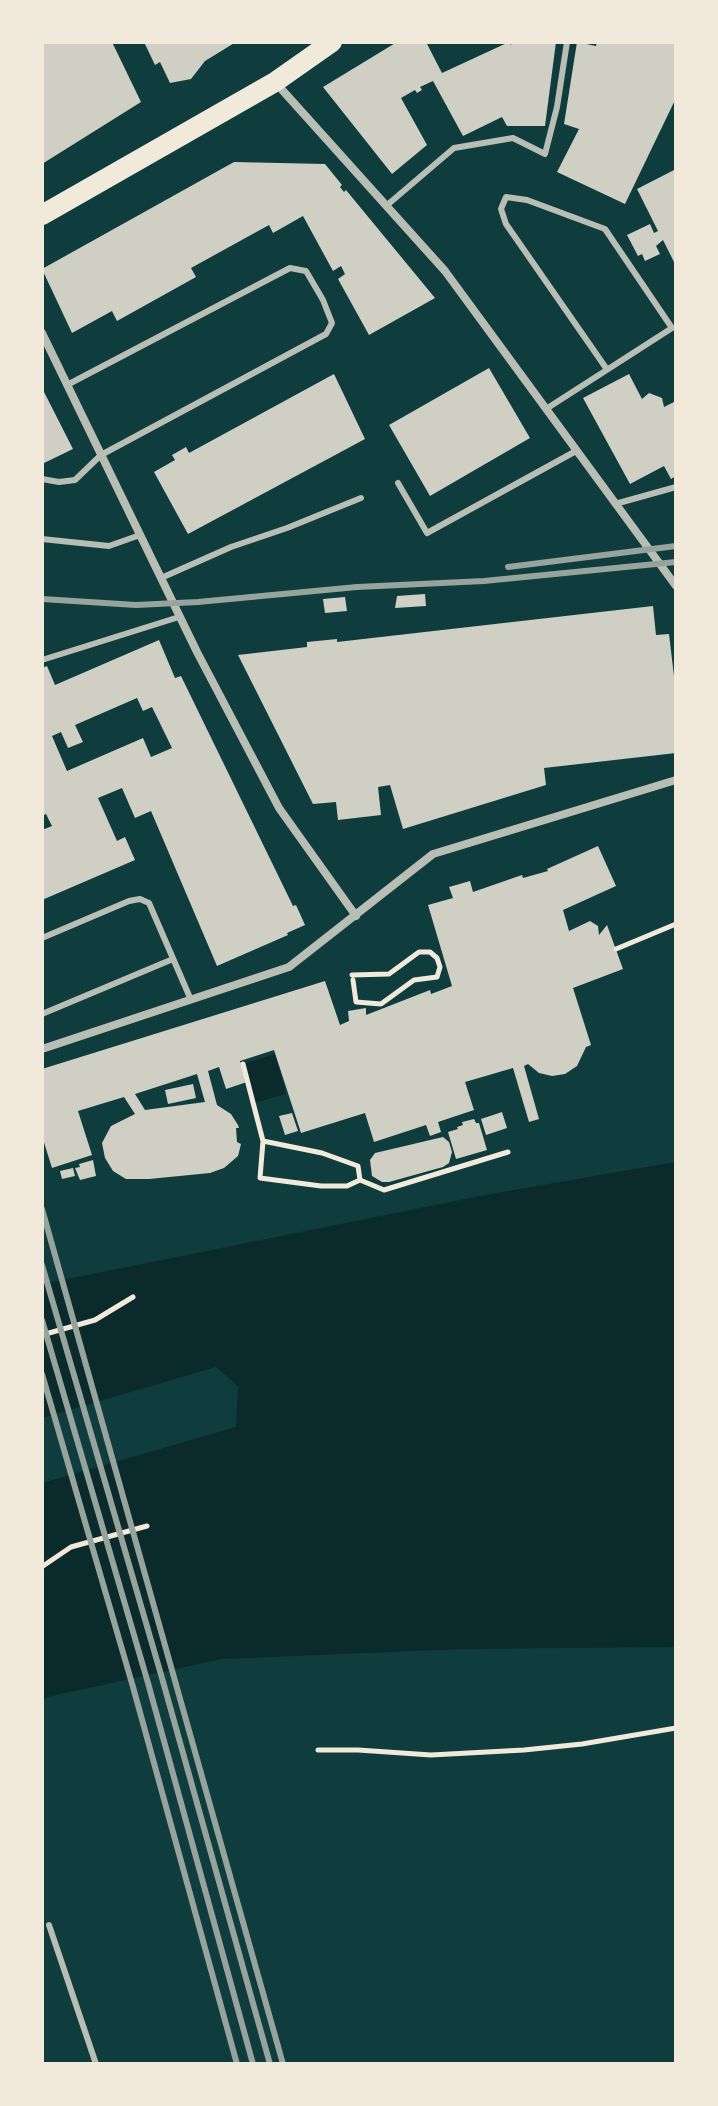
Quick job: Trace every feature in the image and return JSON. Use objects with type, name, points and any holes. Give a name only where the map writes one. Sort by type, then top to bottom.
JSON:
[{"type":"main road","points":[[42,215],[275,82],[332,42]]},
{"type":"street","points":[[275,82],[445,271],[676,586]]},
{"type":"street","points":[[42,333],[179,617],[279,808],[356,916]]},
{"type":"street","points":[[42,1049],[289,967],[433,854],[676,780]]},
{"type":"lane","points":[[386,206],[454,148],[513,138],[545,154],[557,107],[567,42]]},
{"type":"lane","points":[[546,409],[672,328],[605,229],[527,200],[506,197],[501,209],[506,224],[606,368]]},
{"type":"lane","points":[[42,479],[59,482],[75,480],[101,455],[326,334],[332,323],[306,271],[290,268],[67,385]]},
{"type":"lane","points":[[398,483],[427,533],[576,451]]},
{"type":"lane","points":[[615,504],[676,487]]},
{"type":"lane","points":[[161,578],[231,547],[361,498]]},
{"type":"lane","points":[[42,539],[109,546],[140,535]]},
{"type":"lane","points":[[42,660],[179,617]]},
{"type":"lane","points":[[42,938],[140,899],[149,903],[191,1000]]},
{"type":"lane","points":[[42,1014],[173,959]]},
{"type":"lane","points":[[49,1925],[96,2064]]},
{"type":"path","points":[[616,949],[676,924]]},
{"type":"path","points":[[419,952],[430,952],[437,958],[440,967],[437,977],[414,980],[381,1004],[356,1002],[353,978],[389,974],[419,952]]},
{"type":"path","points":[[243,1064],[263,1141],[260,1178],[321,1186],[347,1186],[360,1180],[384,1190],[508,1152]]},
{"type":"path","points":[[263,1141],[322,1153],[358,1166],[360,1180]]},
{"type":"path","points":[[42,1335],[95,1320],[133,1297]]},
{"type":"path","points":[[43,1566],[71,1547],[147,1526]]},
{"type":"path","points":[[318,1750],[431,1755],[524,1750],[676,1728]]},
{"type":"water","points":[[275,1054],[286,1094],[254,1103],[243,1064]]},
{"type":"water","points":[[676,1162],[676,1647],[463,1649],[222,1659],[47,1697],[42,1702],[42,1284],[485,1195]]},
{"type":"pier","points":[[216,1367],[238,1386],[236,1427],[42,1483],[42,1418]]},
{"type":"building","points":[[42,42],[112,42],[141,102],[42,164]]},
{"type":"building","points":[[144,42],[236,42],[205,61],[191,79],[170,83],[160,62],[155,65]]},
{"type":"building","points":[[397,42],[426,42],[442,73],[509,42],[511,45],[512,42],[556,42],[545,126],[507,126],[502,117],[463,136],[433,81],[420,87],[422,90],[417,93],[415,90],[401,98],[427,145],[392,174],[323,87]]},
{"type":"building","points":[[577,42],[596,46],[597,42],[676,42],[676,98],[625,204],[557,172],[579,129],[564,124]]},
{"type":"building","points":[[234,162],[325,164],[344,192],[346,190],[435,298],[369,335],[338,279],[345,274],[341,266],[333,271],[303,216],[273,233],[269,225],[191,268],[196,277],[117,321],[112,311],[72,333],[42,269]]},
{"type":"building","points":[[676,169],[676,266],[663,240],[656,246],[660,254],[645,261],[642,254],[638,256],[627,235],[650,224],[654,233],[658,231],[637,189]]},
{"type":"building","points":[[489,368],[530,438],[430,496],[389,425]]},
{"type":"building","points":[[334,374],[365,439],[188,534],[154,472],[175,460],[172,455],[186,447],[189,453]]},
{"type":"building","points":[[629,374],[642,399],[649,393],[662,398],[664,407],[676,401],[676,476],[671,479],[664,466],[630,484],[583,398]]},
{"type":"building","points":[[42,388],[73,449],[42,464]]},
{"type":"building","points":[[425,594],[426,606],[395,608],[397,596]]},
{"type":"building","points":[[345,597],[347,611],[325,613],[323,599]]},
{"type":"building","points":[[653,606],[656,635],[669,634],[676,693],[676,753],[544,768],[546,785],[403,829],[390,785],[378,787],[381,815],[338,820],[336,802],[313,804],[238,655],[307,647],[307,642],[337,639],[337,642]]},
{"type":"building","points":[[159,640],[175,678],[181,676],[305,925],[217,966],[151,811],[135,818],[122,788],[98,798],[117,841],[125,837],[135,860],[42,900],[42,830],[52,826],[46,814],[42,816],[42,668],[47,666],[55,685]],"holes":[[[137,698],[143,711],[152,707],[172,748],[151,757],[143,738],[67,771],[52,736],[61,732],[68,748],[83,742],[75,725]]]},
{"type":"building","points":[[598,846],[616,886],[563,910],[569,931],[590,921],[598,926],[599,935],[607,925],[623,969],[573,988],[591,1045],[586,1047],[577,1066],[565,1074],[552,1076],[539,1073],[528,1064],[524,1066],[539,1119],[529,1122],[513,1068],[465,1082],[474,1110],[438,1122],[441,1132],[430,1136],[426,1125],[374,1142],[365,1113],[301,1133],[274,1050],[240,1061],[247,1082],[226,1089],[219,1067],[208,1071],[217,1105],[231,1114],[239,1128],[236,1128],[237,1142],[241,1144],[238,1156],[224,1168],[210,1173],[149,1179],[126,1179],[113,1171],[105,1158],[102,1143],[111,1126],[135,1114],[124,1097],[78,1111],[92,1155],[52,1168],[42,1136],[42,1069],[325,981],[340,1025],[349,1021],[348,1011],[366,1008],[366,1015],[430,990],[431,994],[452,986],[428,905],[453,898],[449,887],[470,881],[473,892],[547,869]],"holes":[[[197,1074],[205,1102],[145,1110],[135,1094]]]},
{"type":"building","points":[[193,1084],[196,1098],[168,1104],[165,1090]]},
{"type":"building","points":[[502,1112],[507,1128],[486,1135],[481,1119]]},
{"type":"building","points":[[292,1113],[298,1131],[285,1135],[279,1116]]},
{"type":"building","points":[[474,1119],[479,1123],[487,1150],[456,1159],[448,1132],[458,1129],[462,1122]]},
{"type":"building","points":[[443,1137],[449,1142],[452,1152],[449,1163],[443,1167],[389,1182],[372,1176],[370,1160],[375,1153]]},
{"type":"building","points":[[93,1160],[96,1176],[80,1180],[75,1168]]},
{"type":"building","points":[[73,1168],[75,1176],[62,1179],[60,1171]]},
{"type":"railway","points":[[508,567],[676,546]]},
{"type":"railway","points":[[42,599],[136,605],[198,602],[357,587],[484,581],[676,562]]},
{"type":"railway","points":[[42,1209],[283,2064]]},
{"type":"railway","points":[[42,1265],[270,2064]]},
{"type":"railway","points":[[42,1320],[148,1683],[253,2064]]},
{"type":"railway","points":[[42,1374],[133,1687],[237,2064]]}]
